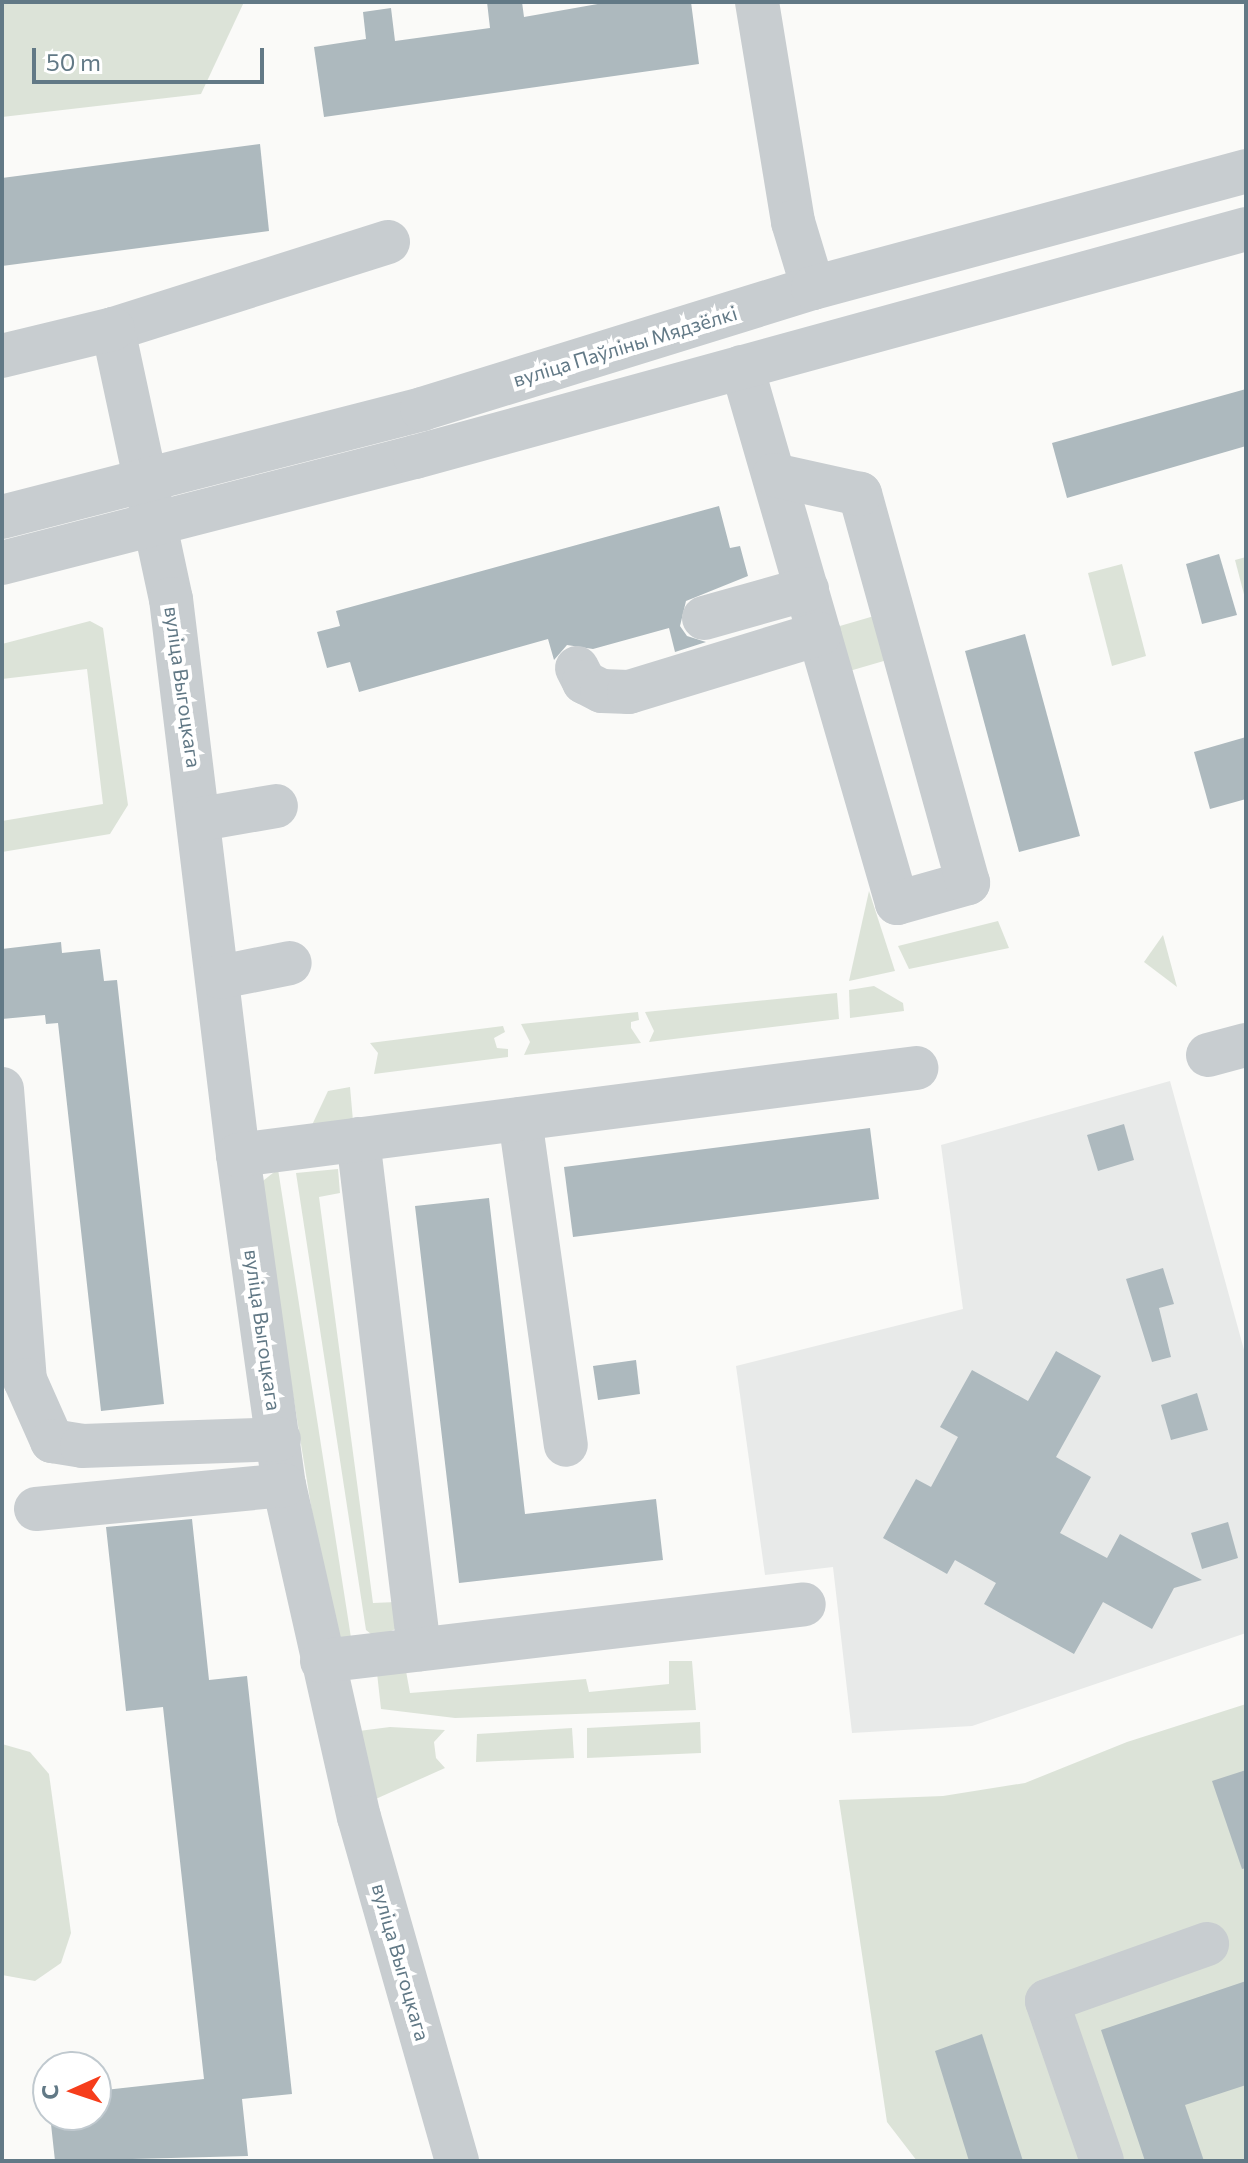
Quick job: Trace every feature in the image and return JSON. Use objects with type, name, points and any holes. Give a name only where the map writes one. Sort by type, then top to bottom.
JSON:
[{"type":"street","points":[[757,2],[793,222],[813,288]]},
{"type":"street","name":"вуліца Паўліны Мядзёлкі","points":[[2,563],[150,503],[422,409],[813,288],[1246,171]]},
{"type":"street","name":"вуліца Паўліны Мядзёлкі","points":[[2,517],[150,503],[742,367],[1246,229]]},
{"type":"street","points":[[2,356],[113,329],[388,242]]},
{"type":"street","name":"вуліца Выгоцкага","points":[[113,329],[150,503],[201,819],[238,1155],[284,1485],[359,1817],[457,2161]]},
{"type":"street","points":[[742,367],[897,903],[968,883],[860,494],[774,475]]},
{"type":"street","points":[[704,618],[807,589]]},
{"type":"street","points":[[577,668],[584,682],[602,691],[629,692],[819,634]]},
{"type":"street","points":[[201,819],[276,806]]},
{"type":"street","points":[[220,977],[290,963]]},
{"type":"street","points":[[238,1155],[916,1068]]},
{"type":"street","points":[[2,1089],[25,1380],[52,1441],[82,1446],[279,1439]]},
{"type":"street","points":[[520,1119],[566,1445]]},
{"type":"street","points":[[358,1139],[419,1649]]},
{"type":"street","points":[[36,1509],[284,1485]]},
{"type":"street","points":[[322,1661],[804,1604]]},
{"type":"street","points":[[1102,2161],[1047,2001],[1207,1944]]},
{"type":"shaded area","points":[[2,2],[244,2],[201,94],[2,117]]},
{"type":"shaded area","points":[[1246,557],[1246,602],[1235,560]]},
{"type":"shaded area","points":[[1122,564],[1146,656],[1112,666],[1088,573]]},
{"type":"shaded area","points":[[881,614],[894,658],[846,672],[833,628]]},
{"type":"shaded area","points":[[90,621],[103,628],[128,805],[110,834],[2,852],[2,821],[103,804],[87,669],[2,679],[2,644]]},
{"type":"shaded area","points":[[869,891],[895,971],[849,981]]},
{"type":"shaded area","points":[[998,921],[1009,948],[909,969],[898,946]]},
{"type":"shaded area","points":[[1163,935],[1177,987],[1144,962]]},
{"type":"shaded area","points":[[874,986],[903,1003],[904,1011],[850,1018],[849,990]]},
{"type":"shaded area","points":[[837,993],[839,1019],[649,1042],[654,1031],[645,1012]]},
{"type":"shaded area","points":[[638,1012],[639,1020],[631,1022],[631,1028],[641,1043],[524,1055],[530,1042],[521,1024]]},
{"type":"shaded area","points":[[503,1026],[505,1032],[494,1038],[497,1048],[508,1049],[508,1057],[374,1074],[378,1053],[370,1043]]},
{"type":"shaded area","points":[[1170,1081],[1246,1357],[1246,1633],[972,1726],[852,1733],[833,1567],[765,1575],[736,1366],[963,1309],[941,1145]]},
{"type":"shaded area","points":[[350,1087],[353,1121],[312,1125],[328,1091]]},
{"type":"shaded area","points":[[278,1169],[352,1644],[333,1642],[259,1184]]},
{"type":"shaded area","points":[[338,1169],[340,1193],[319,1197],[373,1603],[396,1602],[402,1626],[376,1638],[366,1630],[296,1173]]},
{"type":"shaded area","points":[[669,1661],[692,1661],[696,1710],[455,1718],[381,1709],[377,1673],[406,1671],[410,1693],[586,1679],[589,1692],[669,1684]]},
{"type":"shaded area","points":[[1246,1704],[1246,2161],[917,2161],[887,2122],[839,1800],[943,1796],[1025,1783],[1127,1742]]},
{"type":"shaded area","points":[[700,1722],[701,1753],[587,1758],[587,1728]]},
{"type":"shaded area","points":[[390,1727],[445,1730],[434,1742],[436,1758],[445,1768],[369,1802],[351,1732]]},
{"type":"shaded area","points":[[572,1728],[574,1758],[476,1762],[477,1734]]},
{"type":"shaded area","points":[[2,1744],[30,1752],[49,1774],[71,1933],[61,1963],[35,1981],[2,1975]]},
{"type":"building","points":[[487,2],[522,2],[524,17],[609,2],[691,2],[699,64],[324,117],[314,47],[366,39],[363,12],[391,8],[395,41],[490,28]]},
{"type":"building","points":[[260,144],[269,231],[2,266],[2,178]]},
{"type":"building","points":[[1246,389],[1246,446],[1067,498],[1052,443]]},
{"type":"building","points":[[719,506],[730,548],[740,546],[748,576],[686,601],[680,626],[687,636],[706,642],[675,652],[669,628],[593,649],[567,645],[554,660],[548,639],[359,692],[350,662],[327,668],[317,632],[340,626],[336,611]]},
{"type":"building","points":[[1219,554],[1237,615],[1202,624],[1186,564]]},
{"type":"building","points":[[1025,634],[1080,836],[1019,852],[965,651]]},
{"type":"building","points":[[1246,737],[1246,799],[1210,809],[1194,752]]},
{"type":"building","points":[[61,942],[62,953],[100,949],[104,981],[117,980],[164,1404],[101,1411],[58,1023],[46,1024],[45,1015],[2,1019],[2,949]]},
{"type":"building","points":[[1124,1124],[1134,1160],[1098,1171],[1087,1135]]},
{"type":"building","points":[[870,1128],[879,1199],[573,1237],[564,1167]]},
{"type":"building","points":[[489,1198],[525,1514],[656,1499],[663,1560],[459,1583],[415,1206]]},
{"type":"building","points":[[1163,1268],[1174,1304],[1159,1308],[1171,1357],[1152,1362],[1126,1279]]},
{"type":"building","points":[[1056,1351],[1101,1376],[1056,1457],[1091,1477],[1060,1533],[1107,1558],[1120,1534],[1202,1580],[1174,1588],[1152,1629],[1103,1602],[1074,1654],[984,1604],[996,1583],[955,1560],[947,1574],[883,1538],[916,1479],[931,1487],[958,1437],[940,1427],[972,1370],[1028,1401]]},
{"type":"building","points":[[636,1360],[640,1394],[598,1400],[593,1366]]},
{"type":"building","points":[[1197,1393],[1208,1430],[1171,1440],[1161,1405]]},
{"type":"building","points":[[192,1519],[209,1680],[247,1676],[292,2094],[242,2099],[248,2156],[55,2161],[52,2131],[112,2131],[112,2089],[204,2079],[163,1707],[126,1711],[106,1527]]},
{"type":"building","points":[[1228,1522],[1238,1558],[1202,1569],[1191,1533]]},
{"type":"building","points":[[1246,1770],[1246,1868],[1242,1869],[1212,1781]]},
{"type":"building","points":[[1246,1981],[1246,2085],[1185,2105],[1204,2161],[1145,2161],[1101,2030]]},
{"type":"building","points":[[982,2034],[1023,2161],[969,2161],[935,2051]]}]
